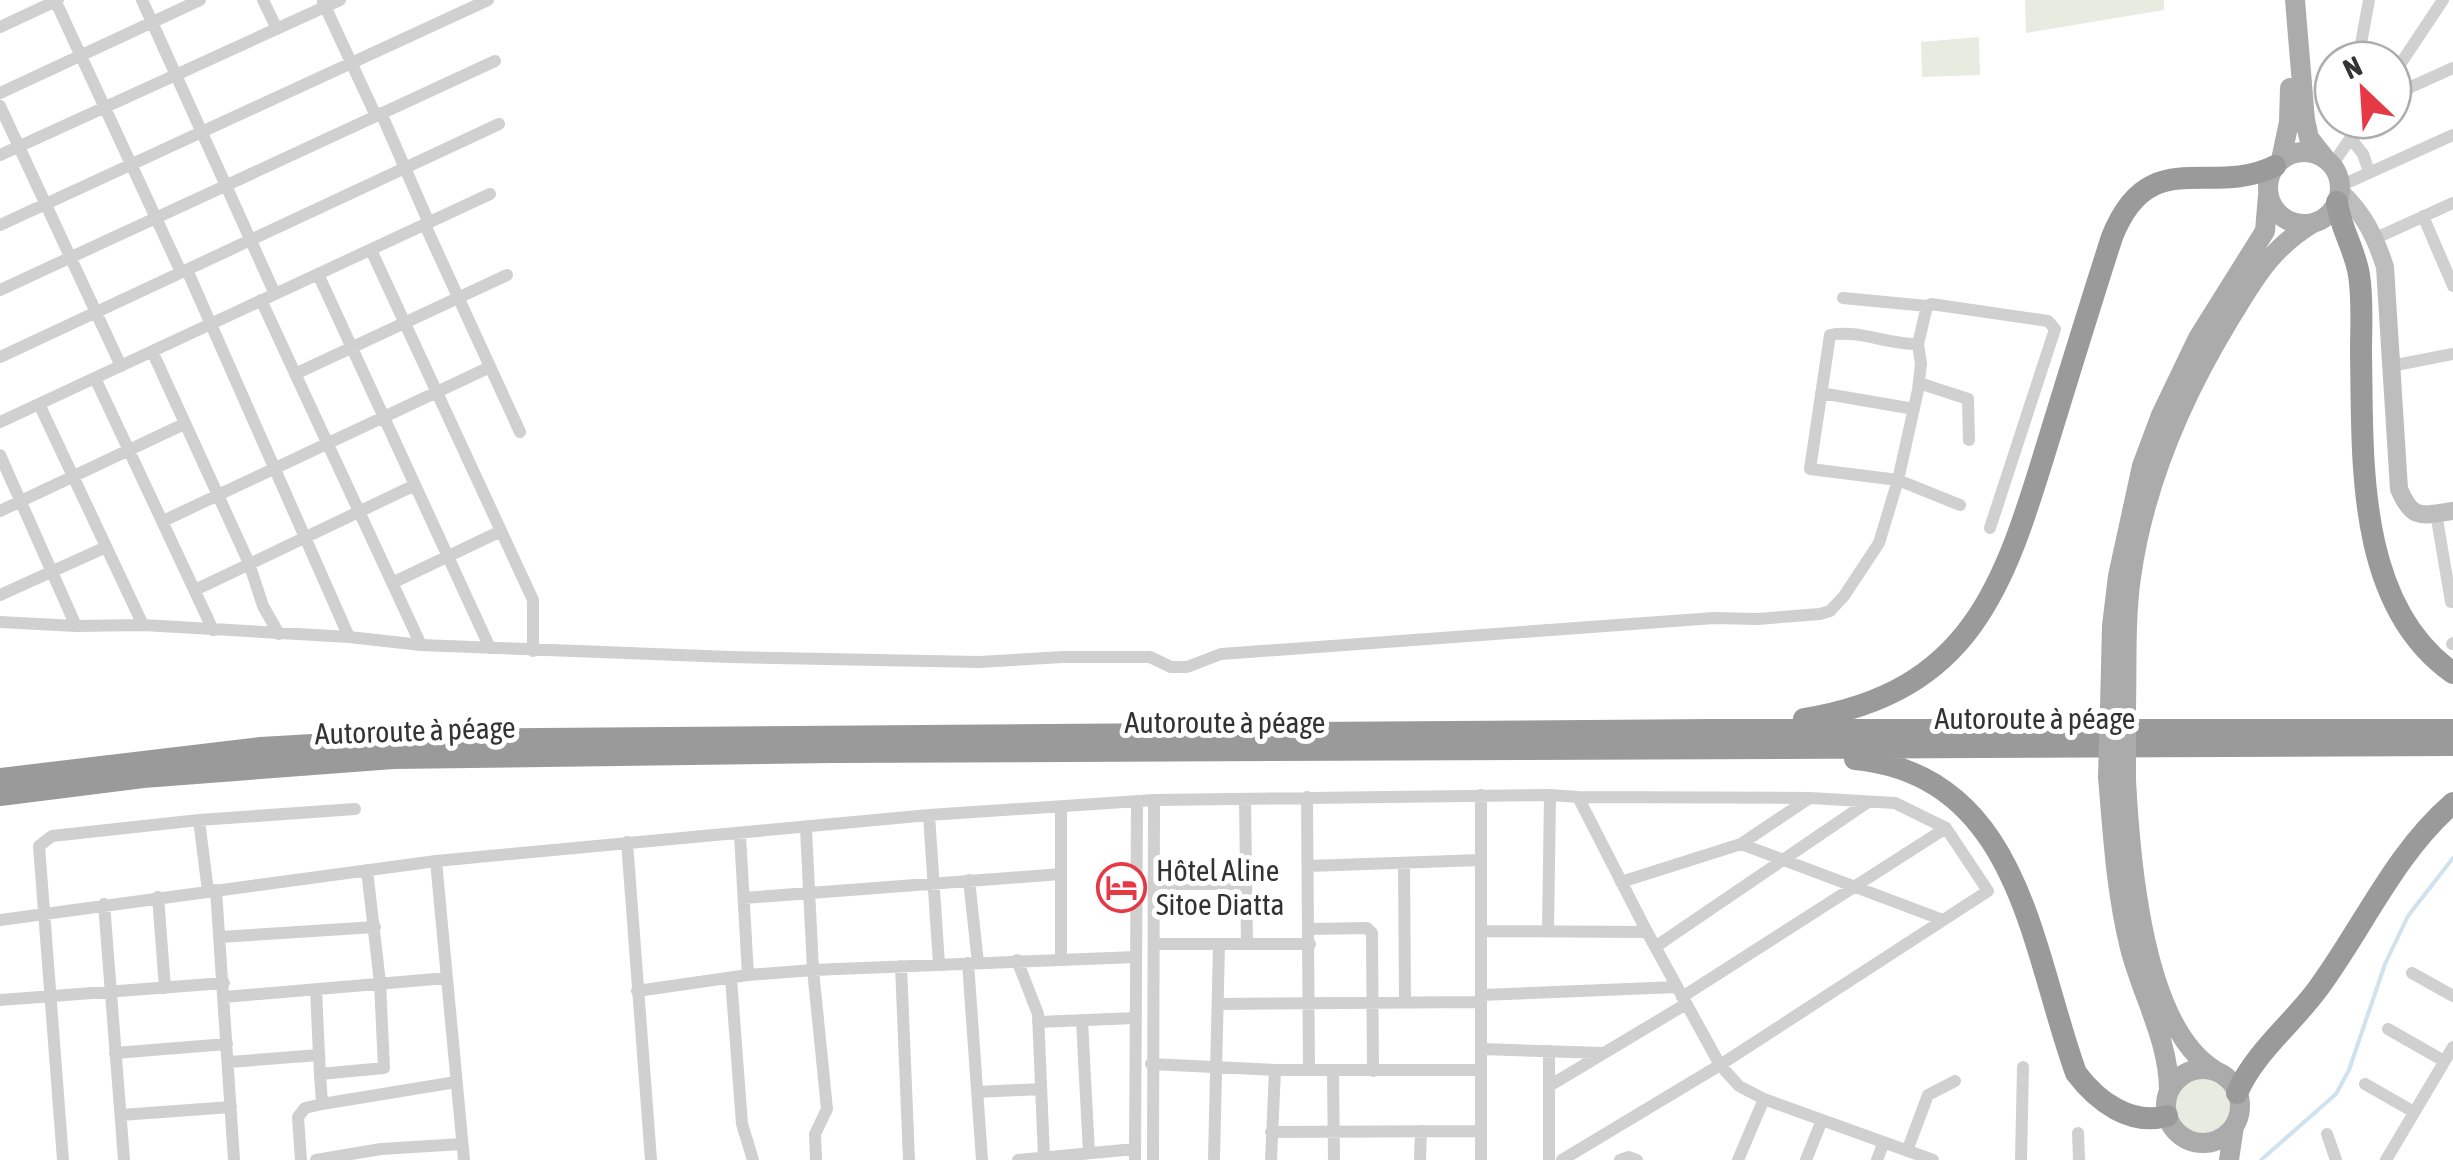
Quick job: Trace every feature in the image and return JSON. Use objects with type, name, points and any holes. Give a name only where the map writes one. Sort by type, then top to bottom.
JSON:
[{"type":"highway","points":[[1714,730],[1833,714],[1869,704],[1920,678],[1944,656],[1978,618],[2016,546],[2112,237],[2127,208],[2137,196],[2160,182],[2186,176],[2249,177],[2278,163]]},
{"type":"highway","points":[[2340,193],[2340,222],[2359,273],[2362,418],[2378,560],[2402,616],[2421,644],[2453,673]]},
{"type":"highway","points":[[0,779],[261,748],[416,740],[1714,730],[2453,730]]},
{"type":"highway","name":"Autoroute à péage","points":[[0,795],[162,775],[392,758],[832,752],[2453,746]]},
{"type":"highway","points":[[1747,749],[1872,761],[1920,777],[1949,795],[2001,851],[2020,893],[2076,1073],[2093,1096],[2112,1108],[2146,1118],[2167,1116]]},
{"type":"highway","points":[[2238,1093],[2247,1070],[2317,990],[2411,846],[2453,803]]},
{"type":"main road","points":[[2118,707],[2112,626],[2118,576],[2142,466],[2161,415],[2198,338],[2265,231],[2268,185],[2278,163],[2290,109],[2282,0]]},
{"type":"main road","points":[[2234,1126],[2197,1151],[2167,1116],[2166,1054],[2131,951],[2122,908],[2118,707],[2131,578],[2157,469],[2204,361],[2265,262],[2290,237],[2325,217],[2340,193],[2328,161],[2310,138],[2305,120],[2295,0]]},
{"type":"main road","points":[[2278,163],[2297,152],[2328,161]]},
{"type":"main road","points":[[2268,195],[2284,219],[2313,223]]},
{"type":"main road","points":[[2117,779],[2146,944],[2182,1039],[2199,1062],[2216,1071],[2238,1093],[2240,1110],[2229,1160]]},
{"type":"main road","points":[[2169,1090],[2184,1074],[2194,1070],[2216,1071]]},
{"type":"street","points":[[0,27],[56,0],[156,218],[210,324],[349,637]]},
{"type":"street","points":[[142,0],[275,294]]},
{"type":"street","points":[[0,93],[200,0]]},
{"type":"street","points":[[263,0],[276,29]]},
{"type":"street","points":[[0,155],[106,109],[323,4],[340,0]]},
{"type":"street","points":[[0,225],[488,0]]},
{"type":"street","points":[[2362,40],[2369,0]]},
{"type":"street","points":[[323,4],[405,168],[458,298],[520,432]]},
{"type":"street","points":[[2413,45],[2440,4],[2453,14]]},
{"type":"street","points":[[0,290],[495,61]]},
{"type":"street","points":[[2413,86],[2453,68]]},
{"type":"street","points":[[0,106],[121,366]]},
{"type":"street","points":[[0,357],[499,124]]},
{"type":"street","points":[[2450,602],[2444,512],[2418,516],[2410,511],[2399,489],[2386,267],[2360,210],[2340,193],[2369,172],[2453,134]]},
{"type":"street","points":[[2328,161],[2349,140]]},
{"type":"street","points":[[2352,140],[2369,172]]},
{"type":"street","points":[[0,422],[490,194]]},
{"type":"street","points":[[2376,238],[2453,203]]},
{"type":"street","points":[[2424,216],[2453,286]]},
{"type":"street","points":[[371,250],[533,600],[533,650]]},
{"type":"street","points":[[318,274],[490,648]]},
{"type":"street","points":[[296,374],[507,275]]},
{"type":"street","points":[[1844,298],[2048,321],[2055,329],[1990,528]]},
{"type":"street","points":[[261,300],[421,645]]},
{"type":"street","points":[[106,546],[0,596],[6,622],[143,625],[533,650],[979,662],[1063,657],[1150,658],[1171,667],[1187,667],[1220,654],[1714,618],[1820,614],[1838,604],[1878,543],[1898,480],[1920,383],[1918,344],[1926,306]]},
{"type":"street","points":[[1918,344],[1832,334],[1828,338],[1810,469],[1898,480],[1960,504]]},
{"type":"street","points":[[152,351],[250,564],[263,606],[280,634]]},
{"type":"street","points":[[2390,366],[2453,354]]},
{"type":"street","points":[[163,521],[490,367]]},
{"type":"street","points":[[95,378],[214,630]]},
{"type":"street","points":[[1920,383],[1968,399],[1970,440]]},
{"type":"street","points":[[1820,394],[1914,409]]},
{"type":"street","points":[[39,404],[143,625]]},
{"type":"street","points":[[0,511],[184,424]]},
{"type":"street","points":[[0,455],[76,626]]},
{"type":"street","points":[[195,590],[415,485]]},
{"type":"street","points":[[392,582],[501,530]]},
{"type":"street","points":[[1481,795],[1481,1160]]},
{"type":"street","points":[[0,920],[436,861],[929,815],[1137,800],[1481,795],[1810,798],[1895,803],[1946,828],[1988,891],[1572,1158]]},
{"type":"street","points":[[1548,931],[1550,795]]},
{"type":"street","points":[[1307,797],[1309,1070]]},
{"type":"street","points":[[1578,798],[1720,1065],[1739,1086],[1764,1099],[1933,1160]]},
{"type":"street","points":[[1621,882],[1740,844],[1810,798]]},
{"type":"street","points":[[1018,1160],[1089,1153],[1135,1154],[1137,800]]},
{"type":"street","points":[[1152,1160],[1154,800]]},
{"type":"street","points":[[1245,800],[1247,944]]},
{"type":"street","points":[[1655,947],[1869,801]]},
{"type":"street","points":[[1061,806],[1061,960]]},
{"type":"street","points":[[63,1160],[39,846],[52,836],[198,820],[354,810]]},
{"type":"street","points":[[929,815],[939,964]]},
{"type":"street","points":[[198,820],[220,937],[234,1160]]},
{"type":"street","points":[[1549,1086],[1946,828]]},
{"type":"street","points":[[806,829],[826,1109],[815,1134],[816,1160]]},
{"type":"street","points":[[740,835],[748,975]]},
{"type":"street","points":[[627,842],[651,1160]]},
{"type":"street","points":[[1740,844],[1942,920]]},
{"type":"street","points":[[1308,866],[1481,860]]},
{"type":"street","points":[[436,861],[464,1160]]},
{"type":"street","points":[[1404,863],[1405,1003]]},
{"type":"street","points":[[368,870],[384,1068],[390,1092]]},
{"type":"street","points":[[744,898],[1061,874]]},
{"type":"street","points":[[969,880],[982,1160]]},
{"type":"street","points":[[1156,884],[1246,884]]},
{"type":"street","points":[[158,897],[165,988]]},
{"type":"street","points":[[104,904],[124,1160]]},
{"type":"street","points":[[220,937],[375,927]]},
{"type":"street","points":[[1310,929],[1367,928],[1372,933],[1373,1071]]},
{"type":"street","points":[[1481,931],[1647,932]]},
{"type":"street","points":[[1156,944],[1310,944]]},
{"type":"street","points":[[1214,1160],[1219,944]]},
{"type":"street","points":[[637,991],[814,970],[1136,957]]},
{"type":"street","points":[[1017,960],[1036,1006],[1044,1158]]},
{"type":"street","points":[[901,966],[909,1160]]},
{"type":"street","points":[[2412,973],[2453,996]]},
{"type":"street","points":[[0,1000],[165,988],[316,989],[447,978]]},
{"type":"street","points":[[730,978],[742,1124],[753,1160]]},
{"type":"street","points":[[316,989],[322,1104]]},
{"type":"street","points":[[1218,1004],[1682,996]]},
{"type":"street","points":[[1038,1022],[1136,1018]]},
{"type":"street","points":[[1082,1022],[1089,1153]]},
{"type":"street","points":[[2388,1030],[2444,1061]]},
{"type":"street","points":[[115,1053],[227,1044]]},
{"type":"street","points":[[2386,1160],[2453,1047]]},
{"type":"street","points":[[1481,1049],[1604,1053]]},
{"type":"street","points":[[1549,1051],[1549,1160]]},
{"type":"street","points":[[228,1062],[318,1055]]},
{"type":"street","points":[[1135,1072],[1215,1067],[1481,1070]]},
{"type":"street","points":[[2021,1160],[2023,1067]]},
{"type":"street","points":[[320,1074],[384,1068]]},
{"type":"street","points":[[1271,1160],[1275,1070]]},
{"type":"street","points":[[1333,1071],[1334,1160]]},
{"type":"street","points":[[1907,1151],[1928,1095],[1955,1081]]},
{"type":"street","points":[[301,1160],[298,1117],[305,1108],[456,1082]]},
{"type":"street","points":[[2364,1084],[2414,1112]]},
{"type":"street","points":[[977,1092],[1041,1089]]},
{"type":"street","points":[[1738,1160],[1764,1099]]},
{"type":"street","points":[[121,1115],[231,1107]]},
{"type":"street","points":[[1806,1160],[1822,1120]]},
{"type":"street","points":[[1271,1132],[1481,1130]]},
{"type":"street","points":[[1420,1160],[1421,1131]]},
{"type":"street","points":[[2078,1133],[2078,1160]]},
{"type":"street","points":[[2327,1134],[2336,1160]]},
{"type":"street","points":[[1877,1160],[1884,1142]]},
{"type":"street","points":[[316,1160],[381,1149],[462,1144]]},
{"type":"street","points":[[1620,1160],[1637,1160]]},
{"type":"shaded area","points":[[2025,0],[2164,0],[2164,10],[2026,33]]},
{"type":"shaded area","points":[[1979,37],[1980,75],[1922,77],[1921,42]]},
{"type":"shaded area","points":[[2203,1076],[2224,1085],[2233,1106],[2224,1127],[2203,1136],[2182,1127],[2173,1106],[2182,1085]]},
{"type":"waterway","points":[[2261,1160],[2336,1094],[2349,1070],[2385,964],[2408,916],[2453,858]]},
{"type":"place","name":"Hôtel Aline Sitoe Diatta","points":[[1121,887]]}]
